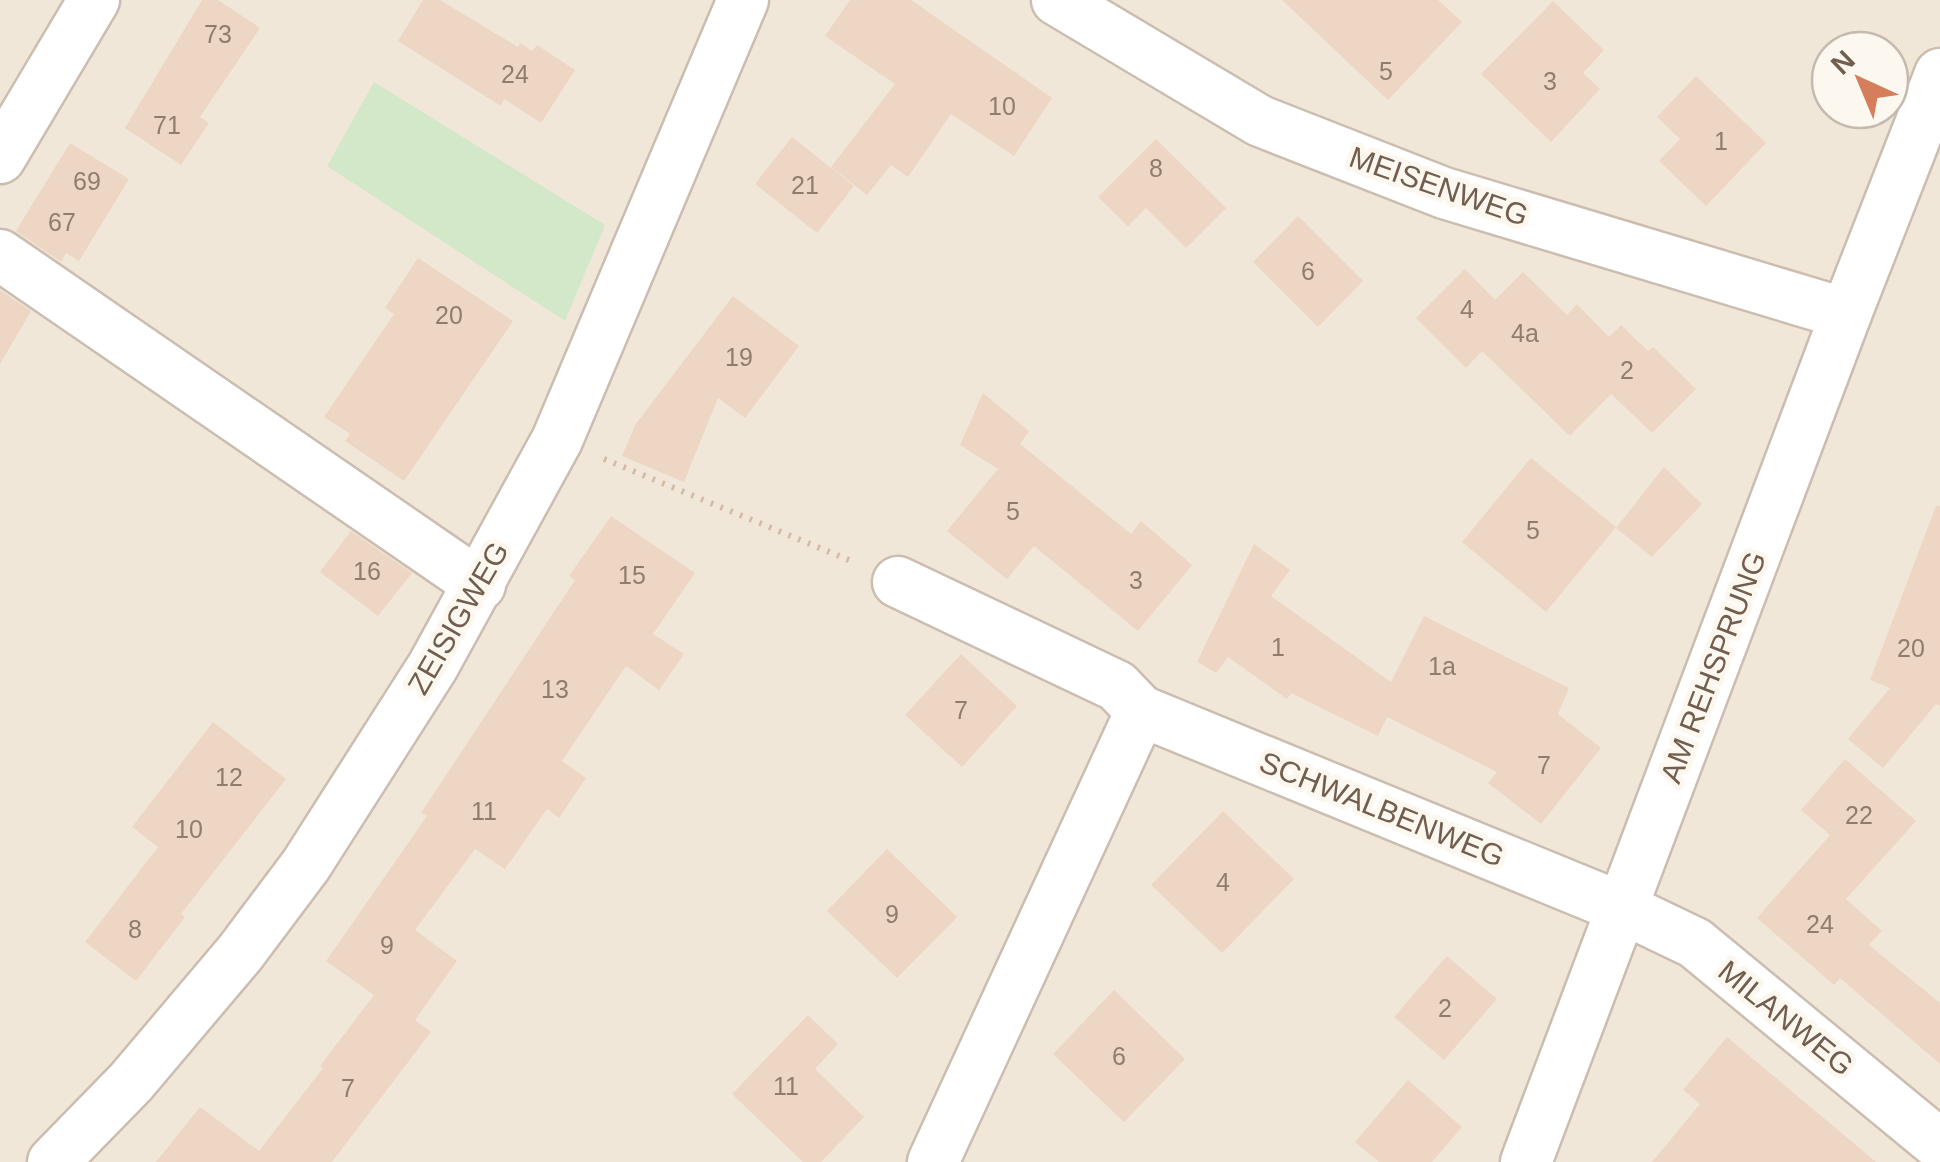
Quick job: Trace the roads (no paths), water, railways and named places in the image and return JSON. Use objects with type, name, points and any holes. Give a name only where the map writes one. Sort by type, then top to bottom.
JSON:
[{"type":"street","points":[[0,158],[94,0]]},
{"type":"street","name":"ZEISIGWEG","points":[[52,1162],[143,1068],[240,953],[306,865],[480,585],[557,440],[743,0]]},
{"type":"street","name":"MEISENWEG","points":[[1079,6],[1260,121],[1444,193],[1846,314]]},
{"type":"street","name":"AM REHSPRUNG","points":[[1526,1162],[1846,314],[1920,179],[1940,74]]},
{"type":"street","points":[[0,255],[480,585]]},
{"type":"street","name":"SCHWALBENWEG","points":[[898,582],[1117,686],[1142,710],[1622,908]]},
{"type":"street","points":[[933,1162],[1142,710]]},
{"type":"street","name":"MILANWEG","points":[[1622,908],[1694,943],[1940,1144]]}]
